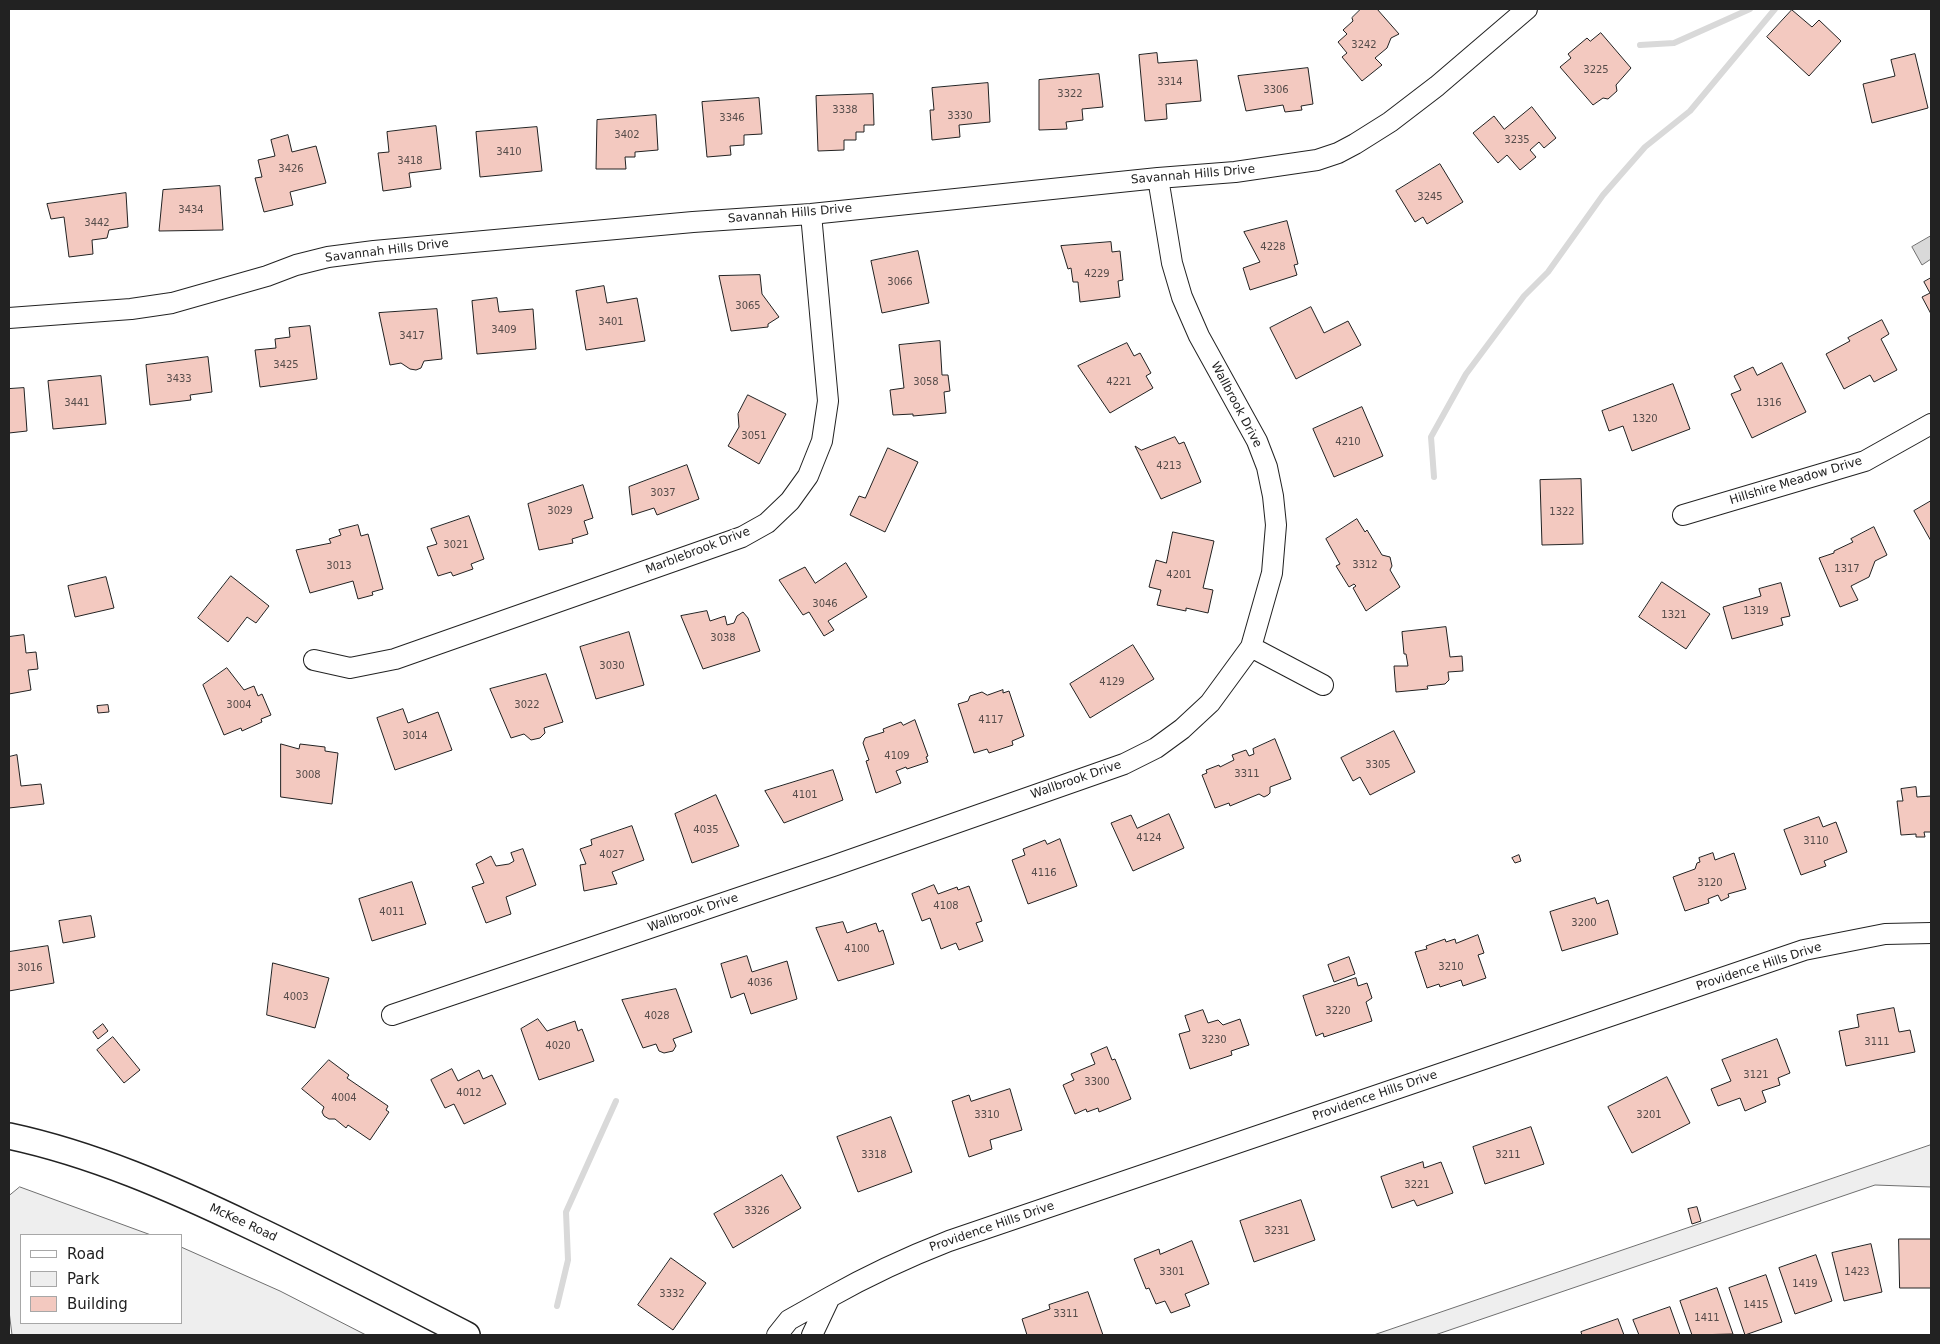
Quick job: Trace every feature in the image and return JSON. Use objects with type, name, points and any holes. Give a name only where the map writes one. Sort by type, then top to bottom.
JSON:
[{"type":"street","name":"Savannah Hills Drive","points":[[9,318],[113,311],[172,303],[267,276],[296,265],[328,257],[374,251],[693,222],[811,214],[1272,168],[1317,160],[1338,153],[1390,122],[1437,86],[1527,9]]},
{"type":"street","name":"Wallbrook Drive","points":[[392,1015],[833,866],[1124,764],[1156,748],[1182,730],[1210,703],[1252,647],[1272,573],[1276,525],[1267,467],[1257,441],[1199,336],[1182,297],[1172,263],[1158,178]]},
{"type":"street","name":"Marblebrook Drive","points":[[314,660],[350,668],[394,658],[742,537],[767,523],[790,501],[808,476],[822,441],[828,401],[811,214]]},
{"type":"street","name":"Hillshire Meadow Drive","points":[[1683,516],[1865,461],[1931,424]]},
{"type":"street","points":[[1252,647],[1322,686]]},
{"type":"street","name":"Providence Hills Drive","points":[[777,1335],[789,1320],[830,1297],[907,1258],[950,1242],[1804,950],[1885,934],[1931,932]]},
{"type":"street","name":"McKee Road","points":[[9,1136],[78,1156],[152,1181],[325,1261],[467,1335]]},
{"type":"street","points":[[812,1335],[830,1297]]},
{"type":"green space","points":[[1931,1145],[1931,1187],[1875,1185],[1435,1335],[1374,1335]]},
{"type":"green space","points":[[20,1187],[148,1234],[20,1234],[20,1324],[182,1324],[182,1247],[280,1291],[366,1335],[12,1335],[9,1311],[9,1196]]},
{"type":"shaded area","points":[[1931,236],[1931,259],[1922,265],[1912,247]]},
{"type":"building","points":[[1361,9],[1377,9],[1399,34],[1391,38],[1387,48],[1375,58],[1382,65],[1362,81],[1342,57],[1347,53],[1338,42],[1347,34],[1343,30],[1353,21],[1352,18]]},
{"type":"building","points":[[1792,10],[1812,27],[1819,20],[1841,41],[1809,76],[1767,37]]},
{"type":"building","points":[[1601,33],[1631,68],[1616,85],[1617,91],[1608,99],[1603,98],[1593,105],[1560,67],[1571,58],[1568,54],[1587,38],[1590,41]]},
{"type":"building","points":[[1157,53],[1158,63],[1197,60],[1201,101],[1166,104],[1167,119],[1145,121],[1139,55]]},
{"type":"building","points":[[1915,54],[1928,108],[1872,123],[1863,84],[1895,76],[1891,60]]},
{"type":"building","points":[[1308,68],[1313,104],[1301,106],[1302,110],[1285,112],[1283,105],[1246,111],[1238,76]]},
{"type":"building","points":[[1099,74],[1103,107],[1082,109],[1083,120],[1066,122],[1067,129],[1039,130],[1039,80]]},
{"type":"building","points":[[988,83],[990,122],[959,125],[960,137],[932,140],[930,110],[934,110],[932,88]]},
{"type":"building","points":[[873,94],[874,125],[864,125],[864,132],[856,132],[856,140],[844,140],[844,150],[818,151],[816,96]]},
{"type":"building","points":[[759,98],[762,134],[744,135],[744,145],[730,146],[731,155],[707,157],[702,102]]},
{"type":"building","points":[[1532,107],[1556,138],[1544,148],[1539,142],[1530,150],[1536,157],[1520,170],[1507,155],[1498,163],[1473,133],[1494,116],[1504,129]]},
{"type":"building","points":[[656,115],[658,150],[635,152],[635,157],[625,157],[626,169],[596,169],[597,120]]},
{"type":"building","points":[[436,126],[441,169],[409,173],[411,187],[383,191],[378,153],[389,152],[387,132]]},
{"type":"building","points":[[537,127],[542,171],[480,177],[476,132]]},
{"type":"building","points":[[288,135],[292,152],[316,146],[326,183],[290,192],[293,205],[264,212],[255,178],[262,177],[258,160],[275,156],[271,140]]},
{"type":"building","points":[[1440,164],[1463,202],[1427,224],[1423,217],[1415,222],[1396,191]]},
{"type":"building","points":[[220,186],[223,230],[159,231],[163,190]]},
{"type":"building","points":[[126,193],[128,227],[109,230],[107,238],[92,240],[93,254],[69,257],[64,217],[51,219],[47,204]]},
{"type":"building","points":[[1287,221],[1298,264],[1294,265],[1297,275],[1250,290],[1243,268],[1260,262],[1244,232]]},
{"type":"building","points":[[1111,242],[1112,252],[1120,251],[1123,280],[1118,281],[1120,297],[1080,302],[1078,282],[1073,282],[1071,268],[1068,269],[1061,246]]},
{"type":"building","points":[[918,251],[929,303],[882,313],[871,261]]},
{"type":"building","points":[[760,275],[762,294],[779,317],[768,324],[768,327],[731,331],[719,276]]},
{"type":"building","points":[[1931,278],[1931,314],[1922,297],[1930,293],[1924,282]]},
{"type":"building","points":[[604,286],[607,303],[637,298],[645,341],[586,350],[576,291]]},
{"type":"building","points":[[497,298],[499,312],[533,309],[536,349],[477,354],[472,301]]},
{"type":"building","points":[[1311,307],[1324,333],[1348,321],[1361,345],[1296,379],[1270,328]]},
{"type":"building","points":[[437,309],[442,359],[424,361],[421,368],[416,370],[410,369],[401,363],[390,365],[379,313]]},
{"type":"building","points":[[1882,320],[1889,334],[1881,339],[1897,370],[1874,382],[1870,375],[1844,389],[1826,354],[1850,341],[1848,338]]},
{"type":"building","points":[[310,326],[317,379],[260,387],[255,350],[276,348],[275,339],[290,337],[289,328]]},
{"type":"building","points":[[940,341],[942,375],[948,375],[950,391],[944,392],[946,413],[913,416],[913,414],[893,415],[890,390],[904,388],[899,345]]},
{"type":"building","points":[[1127,343],[1134,356],[1140,353],[1151,373],[1146,376],[1153,388],[1110,413],[1078,366]]},
{"type":"building","points":[[208,357],[212,392],[190,395],[191,400],[150,405],[146,365]]},
{"type":"building","points":[[1782,363],[1806,412],[1752,438],[1731,394],[1741,390],[1734,376],[1753,367],[1757,375]]},
{"type":"building","points":[[101,376],[106,424],[53,429],[48,381]]},
{"type":"building","points":[[1673,384],[1690,429],[1632,451],[1623,426],[1609,431],[1602,411]]},
{"type":"building","points":[[24,388],[27,431],[9,433],[9,389]]},
{"type":"building","points":[[748,395],[786,414],[759,464],[728,446],[739,427],[738,414]]},
{"type":"building","points":[[1362,407],[1383,456],[1334,477],[1313,429]]},
{"type":"building","points":[[1175,437],[1179,444],[1184,442],[1201,482],[1161,499],[1135,446],[1141,450]]},
{"type":"building","points":[[888,448],[918,462],[885,532],[850,515],[859,496],[865,498]]},
{"type":"building","points":[[687,465],[699,499],[657,515],[654,508],[632,515],[629,487]]},
{"type":"building","points":[[1581,479],[1583,544],[1542,545],[1540,480]]},
{"type":"building","points":[[583,485],[593,518],[584,521],[588,534],[572,539],[573,543],[539,550],[528,504]]},
{"type":"building","points":[[1931,501],[1931,541],[1914,511]]},
{"type":"building","points":[[469,516],[484,559],[471,564],[473,569],[453,576],[451,572],[438,576],[427,547],[437,544],[431,529]]},
{"type":"building","points":[[1357,519],[1365,532],[1367,530],[1382,555],[1390,557],[1392,566],[1390,570],[1400,587],[1366,611],[1353,588],[1356,586],[1354,584],[1349,587],[1336,566],[1340,564],[1326,539]]},
{"type":"building","points":[[358,525],[361,536],[368,534],[383,589],[372,592],[373,595],[358,599],[353,581],[310,593],[296,550],[331,543],[329,539],[341,535],[339,530]]},
{"type":"building","points":[[1874,527],[1887,555],[1875,561],[1869,577],[1851,586],[1858,600],[1840,607],[1819,558],[1834,553],[1834,551],[1853,542],[1851,539]]},
{"type":"building","points":[[1173,532],[1214,541],[1203,588],[1213,590],[1208,613],[1186,608],[1186,611],[1157,605],[1161,590],[1149,587],[1156,560],[1166,563]]},
{"type":"building","points":[[846,563],[867,597],[828,621],[834,630],[824,636],[809,612],[803,615],[779,580],[805,567],[815,583]]},
{"type":"building","points":[[231,576],[269,606],[256,623],[247,617],[228,642],[198,618]]},
{"type":"building","points":[[106,577],[114,608],[75,617],[68,586]]},
{"type":"building","points":[[1662,582],[1710,614],[1686,649],[1639,617]]},
{"type":"building","points":[[1781,583],[1790,616],[1781,618],[1783,625],[1732,639],[1723,607],[1761,596],[1759,589]]},
{"type":"building","points":[[707,611],[710,621],[725,616],[727,625],[734,623],[737,616],[743,612],[748,618],[760,651],[703,669],[681,616]]},
{"type":"building","points":[[1446,627],[1450,657],[1462,656],[1463,671],[1448,672],[1449,680],[1445,684],[1427,686],[1428,689],[1396,692],[1394,666],[1408,666],[1406,654],[1404,654],[1402,632]]},
{"type":"building","points":[[629,632],[644,685],[596,699],[580,647]]},
{"type":"building","points":[[24,635],[26,653],[36,652],[38,669],[28,670],[31,690],[9,694],[9,637]]},
{"type":"building","points":[[1133,645],[1154,679],[1090,718],[1070,684]]},
{"type":"building","points":[[227,668],[244,690],[254,686],[258,696],[262,694],[271,715],[261,719],[262,722],[242,731],[241,728],[224,735],[203,685]]},
{"type":"building","points":[[546,674],[563,722],[544,728],[545,733],[540,738],[531,740],[524,734],[511,738],[490,689]]},
{"type":"building","points":[[1003,690],[1003,693],[1009,691],[1024,736],[1012,741],[1013,745],[989,753],[987,749],[974,753],[958,704],[968,701],[970,696],[982,692],[987,695]]},
{"type":"building","points":[[108,705],[109,712],[98,713],[97,706]]},
{"type":"building","points":[[403,709],[408,723],[438,712],[452,750],[395,770],[377,718]]},
{"type":"building","points":[[915,720],[928,756],[926,757],[928,762],[896,771],[901,783],[876,793],[866,761],[869,760],[863,743],[865,738],[884,732],[883,729],[901,722],[903,725]]},
{"type":"building","points":[[1394,731],[1415,772],[1370,795],[1360,777],[1353,781],[1341,758]]},
{"type":"building","points":[[1275,739],[1291,779],[1270,787],[1270,793],[1264,797],[1259,794],[1230,806],[1229,803],[1215,808],[1202,775],[1207,773],[1206,770],[1219,765],[1220,767],[1234,760],[1232,755],[1246,750],[1249,756],[1254,754],[1253,749]]},
{"type":"building","points":[[281,744],[299,749],[300,744],[325,747],[325,751],[338,753],[332,804],[281,797]]},
{"type":"building","points":[[17,755],[21,786],[41,784],[44,804],[9,808],[9,757]]},
{"type":"building","points":[[833,770],[843,800],[784,823],[765,791]]},
{"type":"building","points":[[1916,787],[1917,797],[1931,796],[1931,832],[1924,832],[1925,837],[1916,837],[1916,834],[1901,835],[1897,801],[1903,801],[1901,789]]},
{"type":"building","points":[[716,795],[739,846],[692,863],[675,814]]},
{"type":"building","points":[[1169,814],[1184,848],[1133,871],[1111,823],[1131,815],[1137,828]]},
{"type":"building","points":[[1819,817],[1823,827],[1836,822],[1847,852],[1824,861],[1826,866],[1801,875],[1784,830]]},
{"type":"building","points":[[632,826],[644,860],[612,872],[617,884],[584,891],[580,865],[586,864],[580,849],[592,845],[591,840]]},
{"type":"building","points":[[1060,839],[1077,886],[1028,904],[1012,860],[1025,855],[1023,849],[1045,840],[1047,844]]},
{"type":"building","points":[[523,849],[536,885],[506,897],[511,914],[486,923],[472,887],[484,883],[476,864],[491,856],[496,866],[509,864],[514,861],[511,853]]},
{"type":"building","points":[[1713,853],[1715,860],[1734,853],[1746,889],[1728,894],[1729,897],[1721,901],[1718,895],[1708,899],[1709,903],[1685,911],[1673,877],[1695,869],[1697,863],[1700,862],[1699,858]]},
{"type":"building","points":[[1519,855],[1521,861],[1515,863],[1512,858]]},
{"type":"building","points":[[412,882],[426,924],[372,941],[359,899]]},
{"type":"building","points":[[934,885],[938,894],[957,887],[958,890],[969,886],[982,921],[976,923],[983,941],[959,950],[956,943],[941,949],[930,918],[922,921],[912,894]]},
{"type":"building","points":[[1595,898],[1597,904],[1608,900],[1618,934],[1562,951],[1550,912]]},
{"type":"building","points":[[91,916],[95,937],[63,943],[59,921]]},
{"type":"building","points":[[843,922],[847,933],[876,923],[879,932],[883,930],[894,964],[838,981],[816,928]]},
{"type":"building","points":[[1478,935],[1484,953],[1478,955],[1486,978],[1463,986],[1461,980],[1440,987],[1439,984],[1427,988],[1415,952],[1427,949],[1426,946],[1445,939],[1446,942],[1455,939],[1456,943]]},
{"type":"building","points":[[48,946],[54,983],[9,991],[9,952]]},
{"type":"building","points":[[747,956],[752,972],[787,961],[797,999],[751,1014],[744,993],[731,998],[721,964]]},
{"type":"building","points":[[1349,957],[1355,974],[1334,982],[1328,965]]},
{"type":"building","points":[[273,963],[329,978],[315,1028],[267,1015]]},
{"type":"building","points":[[1356,978],[1358,986],[1367,983],[1372,998],[1366,1002],[1372,1021],[1324,1037],[1323,1033],[1316,1036],[1303,996]]},
{"type":"building","points":[[676,989],[692,1032],[673,1039],[676,1046],[673,1051],[664,1053],[659,1051],[656,1044],[643,1048],[622,1000]]},
{"type":"building","points":[[1894,1008],[1899,1032],[1910,1030],[1915,1052],[1846,1066],[1839,1031],[1859,1027],[1857,1015]]},
{"type":"building","points":[[1203,1010],[1208,1023],[1218,1020],[1223,1025],[1240,1019],[1249,1045],[1231,1051],[1232,1055],[1190,1069],[1179,1034],[1190,1031],[1185,1016]]},
{"type":"building","points":[[538,1019],[547,1031],[575,1021],[578,1031],[582,1029],[594,1061],[539,1080],[521,1029]]},
{"type":"building","points":[[103,1024],[108,1031],[98,1039],[93,1032]]},
{"type":"building","points":[[113,1037],[140,1070],[124,1083],[97,1050]]},
{"type":"building","points":[[1777,1039],[1790,1073],[1778,1078],[1780,1085],[1762,1091],[1766,1102],[1745,1111],[1740,1098],[1718,1106],[1711,1089],[1731,1081],[1722,1060]]},
{"type":"building","points":[[1107,1047],[1112,1060],[1115,1059],[1131,1099],[1099,1112],[1098,1108],[1087,1112],[1086,1109],[1075,1114],[1063,1085],[1074,1080],[1071,1074],[1095,1064],[1091,1054]]},
{"type":"building","points":[[329,1060],[349,1075],[347,1078],[388,1106],[386,1110],[389,1112],[370,1140],[348,1125],[346,1128],[335,1119],[329,1119],[324,1116],[322,1112],[324,1107],[302,1089]]},
{"type":"building","points":[[452,1069],[458,1081],[479,1070],[483,1079],[492,1075],[506,1104],[464,1124],[454,1104],[445,1108],[431,1080]]},
{"type":"building","points":[[1667,1077],[1690,1123],[1632,1153],[1608,1107]]},
{"type":"building","points":[[1010,1089],[1022,1130],[990,1140],[992,1149],[969,1157],[952,1101],[969,1095],[971,1101]]},
{"type":"building","points":[[891,1117],[912,1172],[858,1192],[837,1137]]},
{"type":"building","points":[[1531,1127],[1544,1164],[1485,1184],[1473,1147]]},
{"type":"building","points":[[1423,1162],[1424,1168],[1441,1162],[1453,1193],[1417,1206],[1414,1200],[1392,1208],[1381,1177]]},
{"type":"building","points":[[782,1175],[801,1208],[733,1248],[714,1214]]},
{"type":"building","points":[[1301,1200],[1315,1240],[1254,1262],[1240,1221]]},
{"type":"building","points":[[1697,1207],[1701,1221],[1692,1224],[1688,1209]]},
{"type":"building","points":[[1899,1239],[1931,1239],[1931,1288],[1900,1288]]},
{"type":"building","points":[[1192,1241],[1209,1284],[1185,1294],[1190,1306],[1171,1313],[1165,1301],[1156,1304],[1149,1288],[1146,1289],[1134,1259],[1159,1249],[1160,1254]]},
{"type":"building","points":[[1871,1244],[1882,1292],[1844,1301],[1832,1253]]},
{"type":"building","points":[[1816,1255],[1832,1301],[1795,1314],[1779,1268]]},
{"type":"building","points":[[671,1258],[706,1283],[673,1330],[638,1305]]},
{"type":"building","points":[[1766,1275],[1782,1322],[1745,1335],[1729,1288]]},
{"type":"building","points":[[1717,1288],[1733,1334],[1692,1335],[1680,1301]]},
{"type":"building","points":[[1088,1292],[1103,1335],[1027,1335],[1022,1319],[1050,1309],[1049,1305]]},
{"type":"building","points":[[1670,1307],[1680,1335],[1639,1335],[1633,1320]]},
{"type":"building","points":[[1618,1319],[1624,1335],[1582,1335],[1581,1332]]},
{"type":"waterway","points":[[1640,45],[1674,43],[1750,9]]},
{"type":"waterway","points":[[1434,477],[1431,437],[1466,374],[1524,296],[1548,272],[1603,195],[1645,147],[1690,111],[1775,9]]},
{"type":"waterway","points":[[557,1306],[568,1260],[566,1212],[616,1101]]}]
